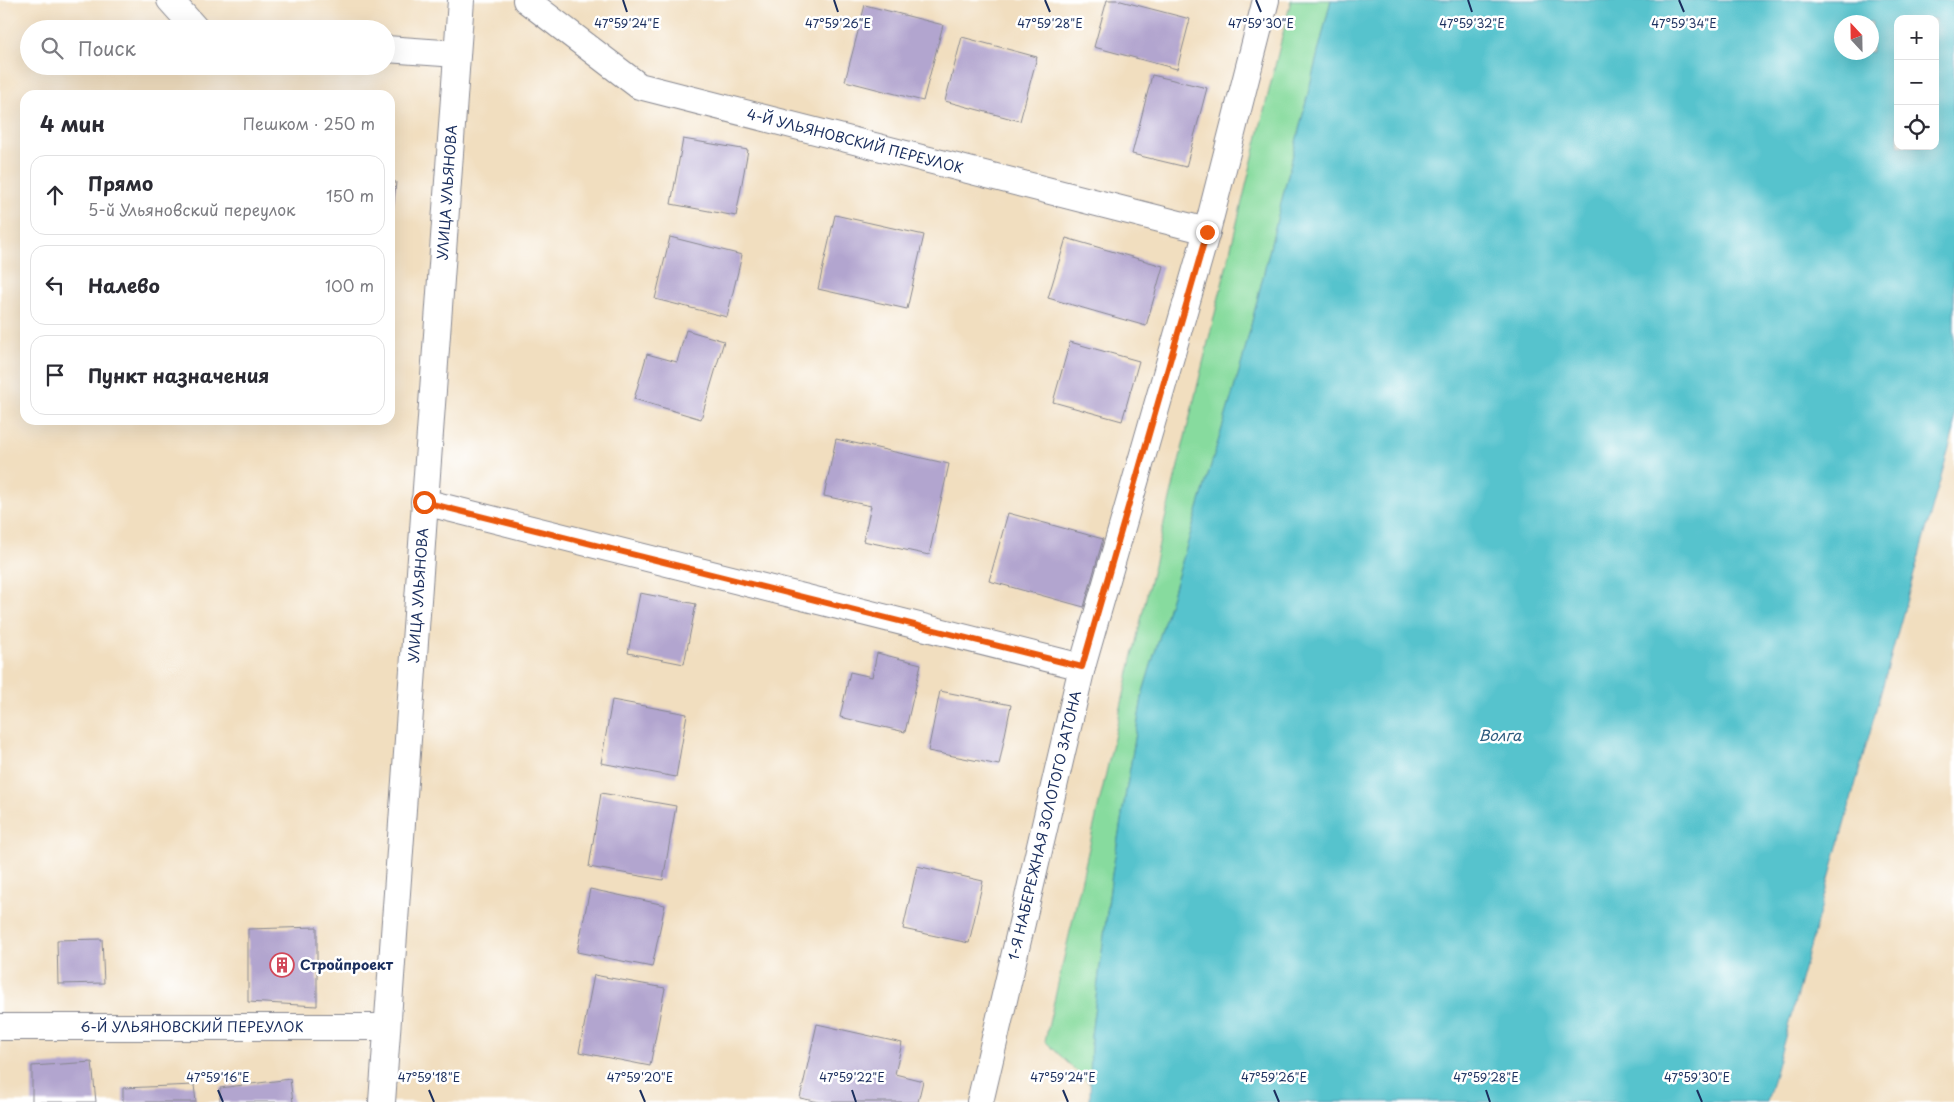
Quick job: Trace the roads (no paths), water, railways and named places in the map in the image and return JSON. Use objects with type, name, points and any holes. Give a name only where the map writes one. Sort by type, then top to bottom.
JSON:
[{"type":"street","points":[[170,0],[188,20]]},
{"type":"street","name":"УЛИЦА УЛЬЯНОВА","points":[[382,1102],[461,0]]},
{"type":"street","name":"4-Й УЛЬЯНОВСКИЙ ПЕРЕУЛОК","points":[[526,0],[639,86],[1207,232]]},
{"type":"street","name":"1-Я НАБЕРЕЖНАЯ ЗОЛОТОГО ЗАТОНА","points":[[980,1102],[1082,667],[1207,232],[1266,0]]},
{"type":"street","points":[[395,50],[457,54]]},
{"type":"street","points":[[424,502],[1082,667]]},
{"type":"street","name":"6-Й УЛЬЯНОВСКИЙ ПЕРЕУЛОК","points":[[0,1027],[386,1026]]},
{"type":"water","name":"Волга","points":[[1331,0],[1954,0],[1954,430],[1767,1102],[1090,1102],[1091,1036],[1112,874],[1143,692],[1242,362]]},
{"type":"place","name":"Стройпроект","points":[[282,965]]}]
